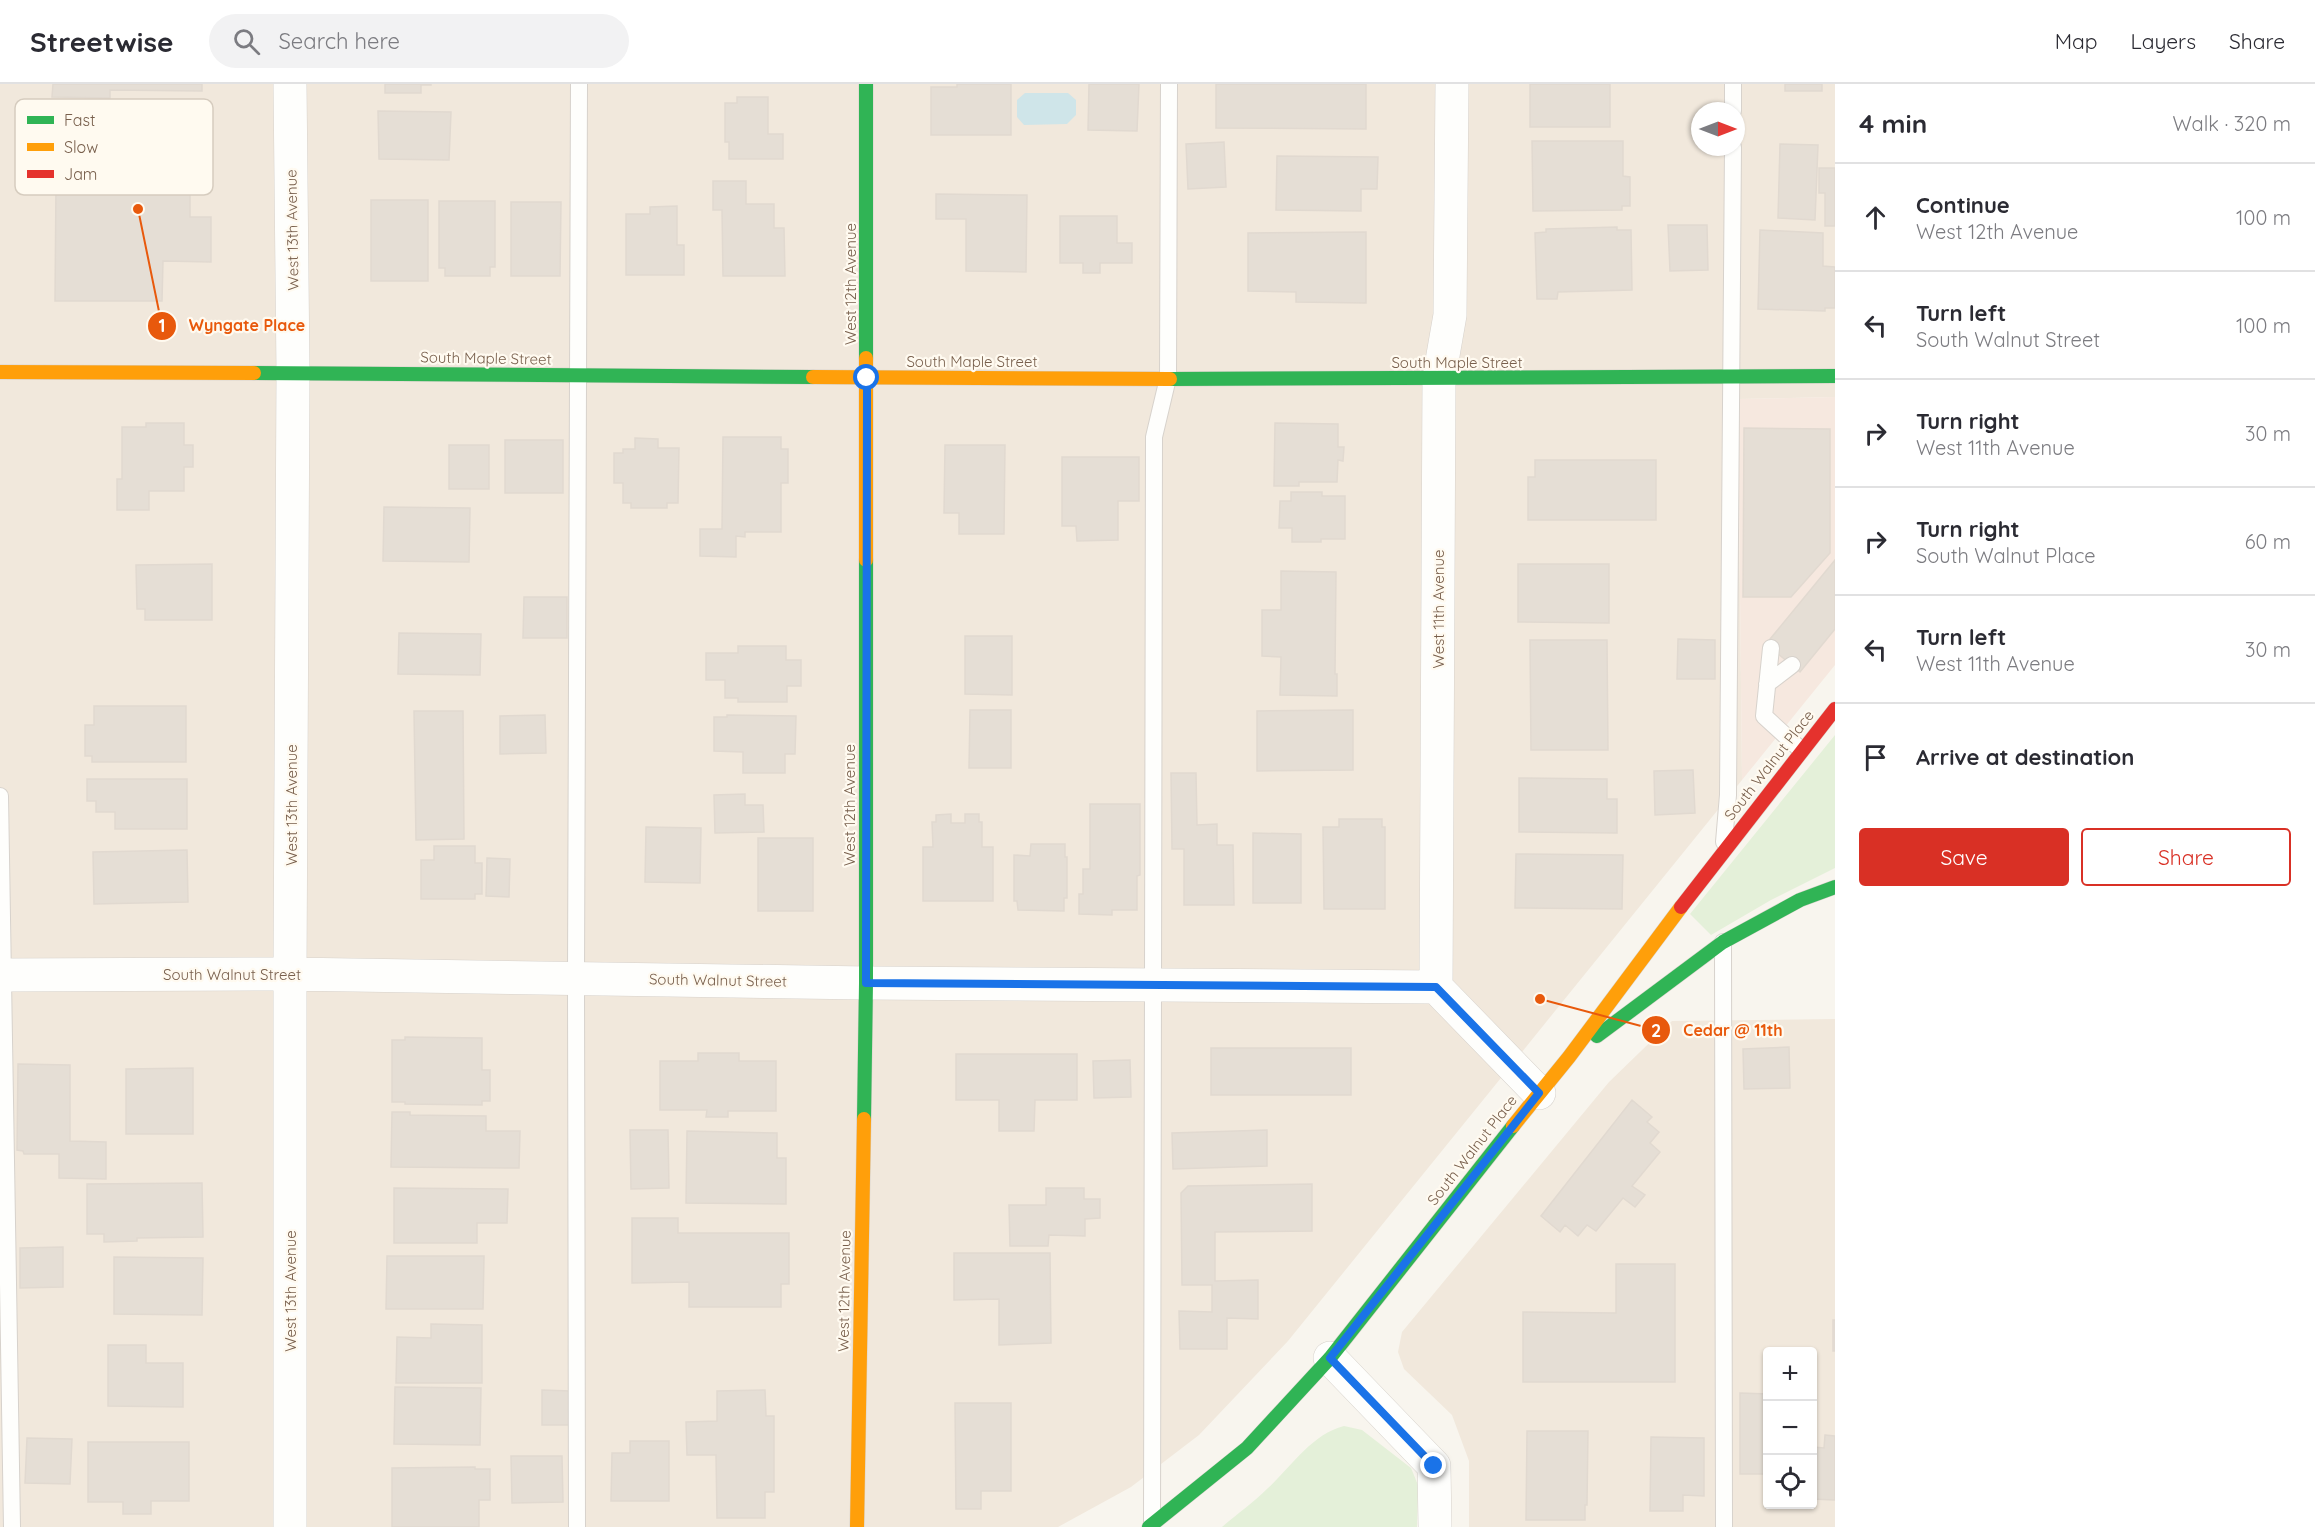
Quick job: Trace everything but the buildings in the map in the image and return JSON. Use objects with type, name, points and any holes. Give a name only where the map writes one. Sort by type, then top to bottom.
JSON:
[{"type":"street","name":"West 13th Avenue","points":[[290,84],[293,372],[290,1527]]},
{"type":"street","name":"West 12th Avenue","points":[[857,1527],[866,983],[866,84]]},
{"type":"street","name":"West 11th Avenue","points":[[1436,987],[1439,378],[1450,315],[1452,84]]},
{"type":"street","name":"South Maple Street","points":[[0,372],[293,372],[867,378],[1835,376]]},
{"type":"street","name":"South Walnut Place","points":[[1151,1526],[1247,1448],[1330,1358],[1569,1057],[1724,849],[1835,709]]},
{"type":"street","points":[[1569,1057],[1723,942],[1800,900],[1835,887]]},
{"type":"street","name":"South Walnut Street","points":[[1,975],[290,974],[866,983],[1436,987]]},
{"type":"street","points":[[1436,987],[1539,1093]]},
{"type":"street","points":[[1330,1358],[1434,1466],[1435,1527]]},
{"type":"lane","points":[[577,1527],[579,84]]},
{"type":"lane","points":[[1151,1526],[1154,437],[1168,378],[1169,84]]},
{"type":"lane","points":[[1733,84],[1733,102]]},
{"type":"lane","points":[[1724,849],[1728,795],[1732,156]]},
{"type":"lane","points":[[1771,648],[1764,716],[1801,750]]},
{"type":"lane","points":[[1767,684],[1792,665]]},
{"type":"lane","points":[[0,796],[1,975],[12,1527]]},
{"type":"lane","points":[[1723,942],[1724,1527]]},
{"type":"shaded area","points":[[0,84],[1835,84],[1835,397],[1738,399],[1742,780],[1288,1341],[1199,1435],[1131,1487],[1058,1527],[0,1527]]},
{"type":"shaded area","points":[[1025,93],[1068,93],[1076,100],[1076,115],[1067,124],[1024,125],[1017,117],[1017,100]]},
{"type":"shaded area","points":[[1835,397],[1835,665],[1742,780],[1738,399]]},
{"type":"shaded area","points":[[1835,1019],[1835,1527],[1469,1527],[1469,1461],[1452,1415],[1404,1369],[1398,1352],[1402,1332],[1609,1082],[1672,1021]]},
{"type":"green space","points":[[1835,735],[1835,868],[1771,900],[1711,935],[1690,914]]},
{"type":"green space","points":[[1344,1426],[1362,1430],[1411,1468],[1418,1485],[1417,1527],[1222,1527],[1263,1493],[1312,1443]]},
{"type":"traffic: fast","points":[[866,84],[866,358]]},
{"type":"traffic: fast","points":[[254,373],[813,377]]},
{"type":"traffic: fast","points":[[1170,379],[1835,376]]},
{"type":"traffic: fast","points":[[864,1119],[866,560]]},
{"type":"traffic: fast","points":[[1597,1036],[1723,942],[1800,900],[1835,887]]},
{"type":"traffic: fast","points":[[1149,1527],[1247,1448],[1330,1358],[1513,1126]]},
{"type":"traffic: slow","points":[[866,358],[866,560]]},
{"type":"traffic: slow","points":[[0,372],[254,373]]},
{"type":"traffic: slow","points":[[813,377],[1170,379]]},
{"type":"traffic: slow","points":[[1513,1126],[1569,1057],[1681,907]]},
{"type":"traffic: slow","points":[[857,1527],[864,1119]]},
{"type":"traffic: jam","points":[[1681,907],[1835,709]]},
{"type":"place","name":"Wyngate Place","points":[[138,209]]},
{"type":"place","name":"Cedar @ 11th","points":[[1540,999]]},
{"type":"route","points":[[867,378],[866,983],[1436,987],[1539,1093],[1330,1358],[1434,1466]]}]
